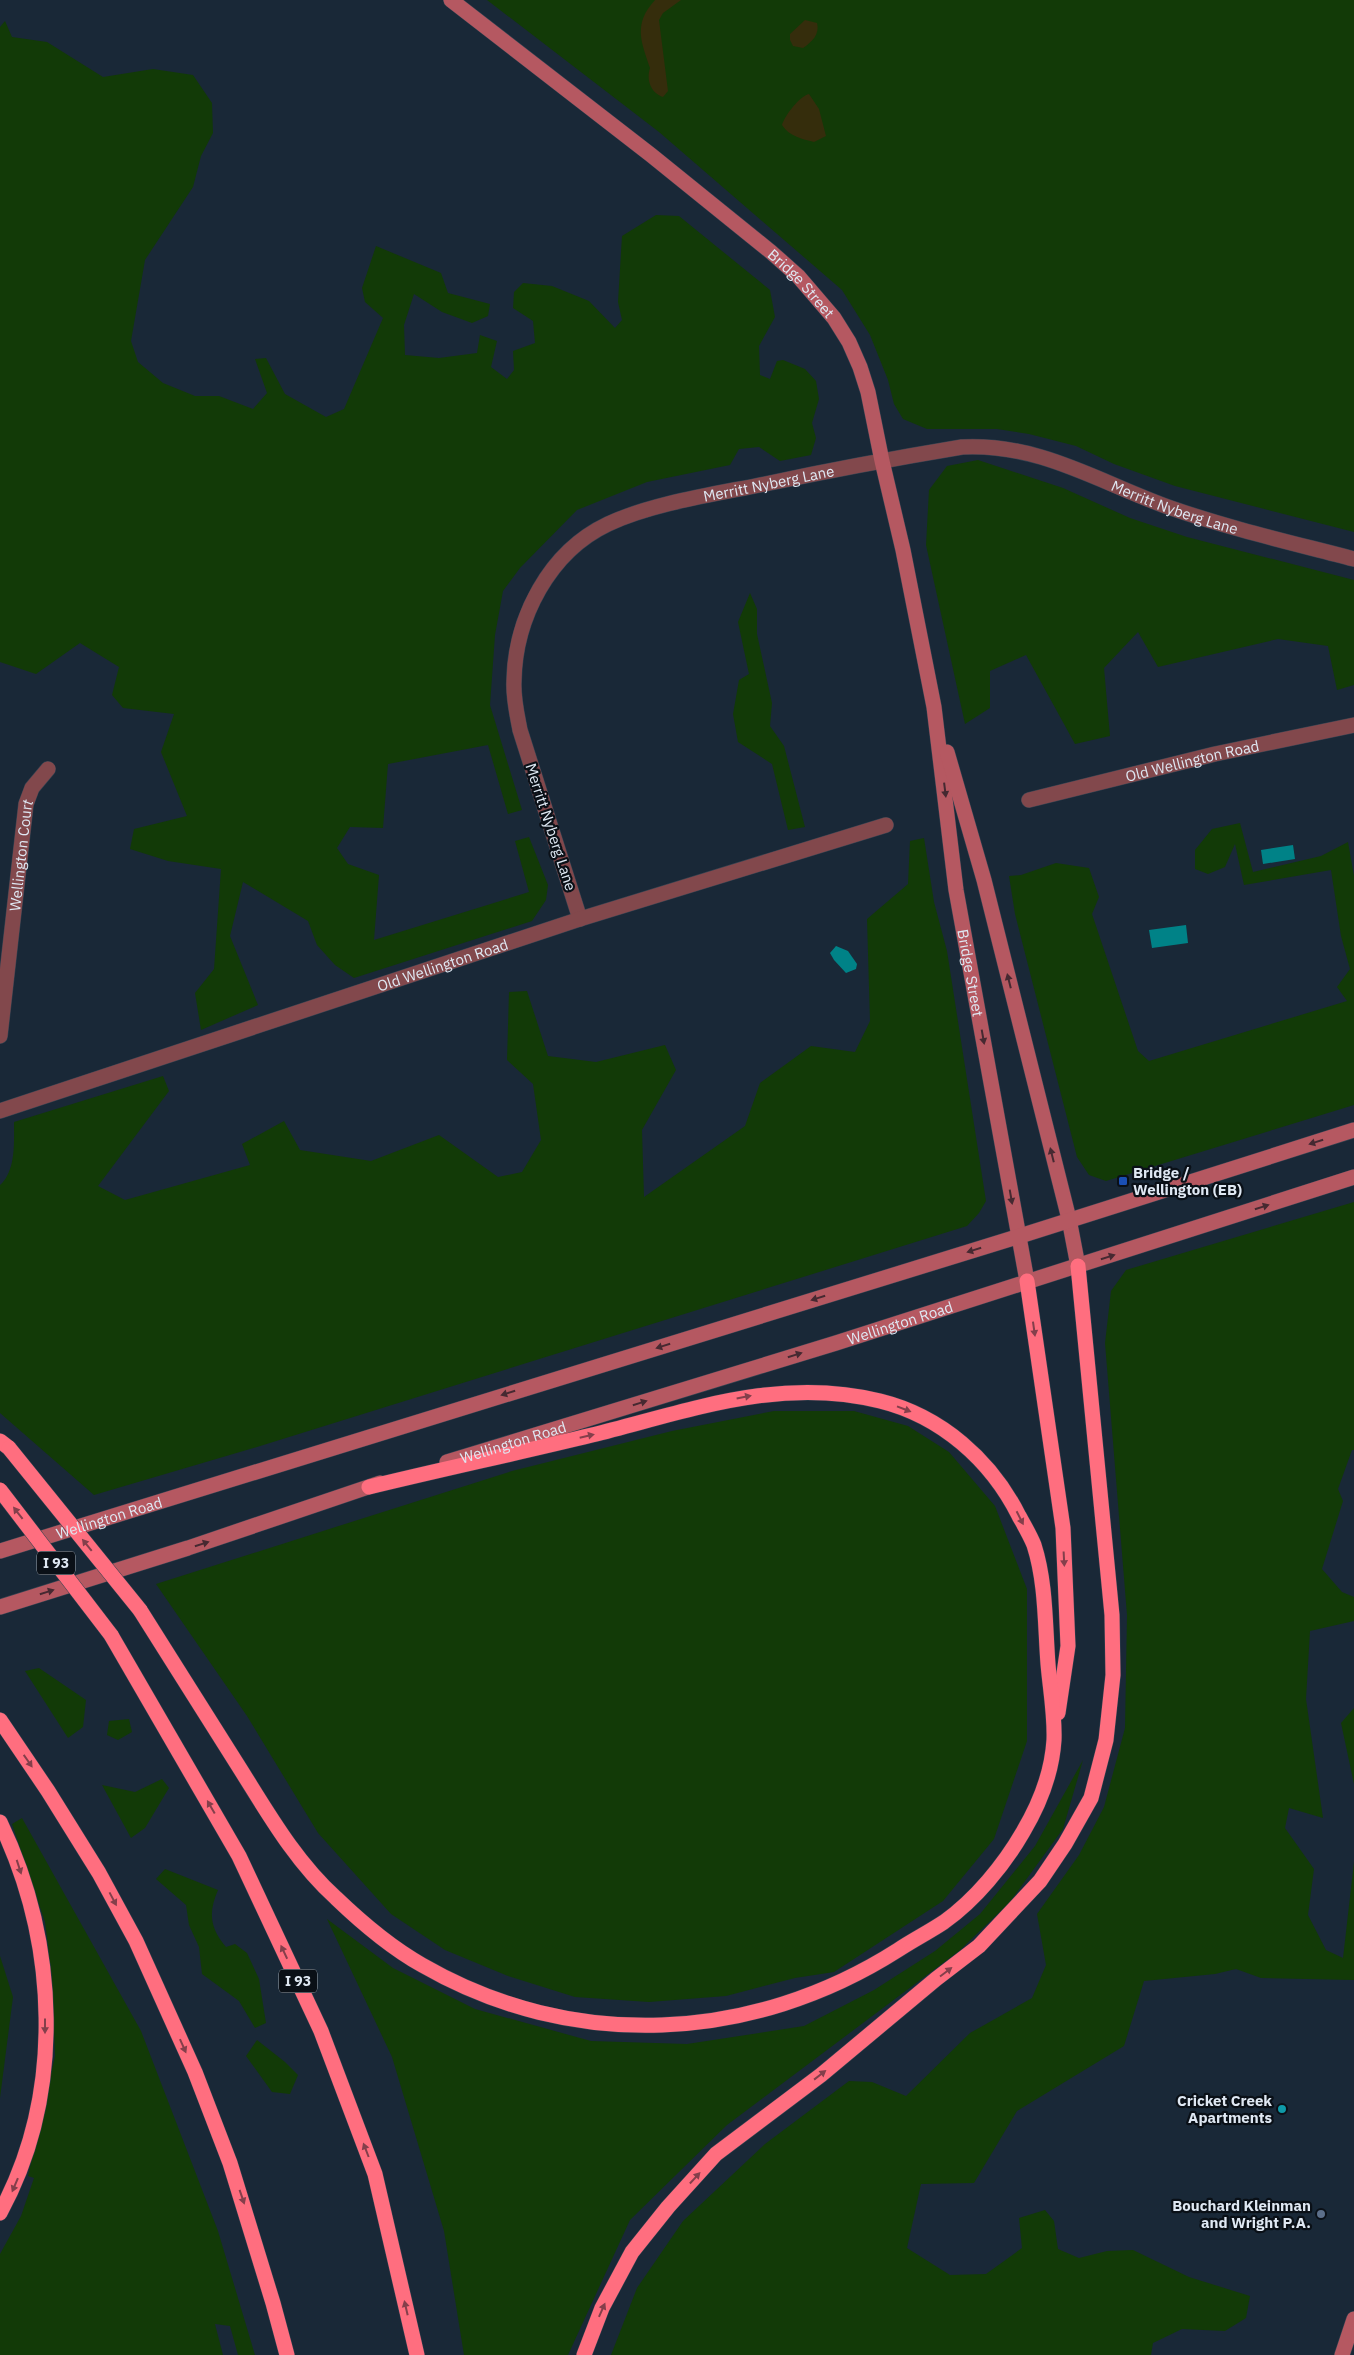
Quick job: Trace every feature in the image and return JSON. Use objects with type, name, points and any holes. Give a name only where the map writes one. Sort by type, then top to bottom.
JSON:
[{"type":"highway","points":[[584,2355],[602,2308],[632,2252],[716,2154],[821,2075],[936,1979],[979,1946],[1040,1881],[1065,1844],[1091,1798],[1106,1740],[1113,1675],[1112,1615],[1078,1266]]},
{"type":"highway","points":[[4,1445],[140,1610],[297,1857],[330,1893],[366,1926],[405,1954],[443,1976],[469,1989],[514,2006],[586,2022],[634,2026],[683,2025],[731,2019],[778,2007],[823,1991],[867,1970],[948,1919],[983,1886],[1005,1859],[1033,1815],[1043,1791],[1054,1739],[1068,1646],[1063,1528],[1027,1281]]},
{"type":"highway","points":[[369,1486],[594,1435],[699,1407],[751,1396],[804,1391],[839,1393],[895,1405],[934,1424],[974,1453],[1012,1502],[1033,1544],[1043,1593],[1054,1739]]},
{"type":"highway","name":"I 93","points":[[0,1490],[111,1635],[239,1856],[321,2031],[375,2174],[417,2355]]},
{"type":"highway","points":[[0,1720],[48,1791],[99,1873],[139,1949],[195,2072],[230,2163],[274,2303],[287,2355]]},
{"type":"highway","points":[[0,1822],[16,1855],[31,1901],[41,1949],[46,2036],[40,2095],[30,2142],[14,2188],[0,2213]]},
{"type":"main road","name":"Bridge Street","points":[[451,0],[730,218],[798,276],[834,318],[860,367],[868,392],[903,550],[934,707],[956,890],[1027,1281]]},
{"type":"main road","name":"Bridge Street","points":[[934,707],[984,880],[1069,1220],[1078,1266]]},
{"type":"main road","points":[[1020,1236],[1354,1130]]},
{"type":"main road","points":[[1027,1281],[1354,1177]]},
{"type":"main road","name":"Wellington Road","points":[[0,1551],[1020,1236]]},
{"type":"main road","name":"Wellington Road","points":[[0,1606],[241,1531],[369,1486],[826,1346],[1027,1281]]},
{"type":"main road","points":[[1342,2355],[1354,2319]]},
{"type":"street","name":"Merritt Nyberg Lane","points":[[580,919],[520,730],[515,706],[514,682],[520,635],[538,591],[551,570],[568,553],[586,538],[607,525],[629,516],[747,487],[962,447],[988,446],[1016,450],[1053,459],[1172,508],[1354,559]]},
{"type":"street","name":"Old Wellington Road","points":[[1029,800],[1215,754],[1354,725]]},
{"type":"street","name":"Wellington Court","points":[[0,1036],[26,804],[32,788],[48,769]]},
{"type":"street","name":"Old Wellington Road","points":[[0,1110],[580,919],[886,824]]},
{"type":"shaded area","points":[[487,0],[1354,0],[1354,532],[1175,486],[1114,464],[1076,446],[1029,434],[997,429],[927,429],[903,419],[894,404],[888,380],[870,335],[842,290],[659,132]]},
{"type":"shaded area","points":[[5,21],[12,37],[47,42],[103,77],[153,69],[193,75],[212,103],[213,133],[201,156],[193,187],[145,260],[131,341],[138,362],[163,383],[195,396],[219,396],[253,409],[267,393],[255,359],[266,358],[285,394],[326,417],[344,409],[383,318],[365,302],[362,288],[376,246],[441,273],[448,293],[490,304],[488,316],[472,323],[442,312],[414,294],[404,325],[405,355],[439,358],[477,353],[480,335],[497,341],[491,367],[507,379],[514,370],[513,351],[535,343],[533,321],[513,308],[514,292],[523,283],[552,286],[589,301],[615,328],[622,320],[618,302],[622,236],[656,215],[679,216],[770,290],[775,317],[759,346],[760,375],[770,379],[777,361],[783,360],[805,369],[816,381],[819,399],[812,423],[816,438],[811,455],[780,461],[759,447],[739,449],[730,465],[647,482],[577,510],[520,568],[503,591],[495,635],[490,705],[522,810],[508,814],[488,745],[388,764],[383,828],[350,827],[337,848],[348,864],[379,875],[374,940],[529,892],[515,841],[529,837],[548,885],[546,900],[532,921],[354,978],[335,965],[317,945],[308,921],[243,882],[230,936],[258,1005],[201,1030],[195,993],[214,969],[221,869],[168,861],[130,849],[134,829],[187,816],[161,752],[174,714],[123,708],[112,695],[119,667],[80,643],[36,674],[0,662],[0,27]]},
{"type":"shaded area","points":[[978,460],[1063,488],[1130,518],[1187,537],[1354,580],[1354,685],[1337,690],[1328,646],[1278,639],[1158,667],[1138,632],[1104,668],[1110,736],[1075,744],[1026,655],[990,671],[990,708],[965,724],[926,545],[929,490],[947,466]]},
{"type":"shaded area","points":[[750,593],[757,609],[757,634],[772,703],[770,726],[784,746],[805,827],[788,830],[772,764],[738,742],[733,714],[739,680],[749,674],[738,622]]},
{"type":"shaded area","points":[[1240,823],[1253,872],[1321,856],[1348,842],[1354,876],[1354,1105],[1106,1181],[1089,1175],[1077,1157],[1015,914],[1009,876],[1021,875],[1056,863],[1089,868],[1099,897],[1092,914],[1138,1051],[1149,1061],[1347,1001],[1337,987],[1350,969],[1341,936],[1331,870],[1244,885],[1235,844],[1225,867],[1208,874],[1195,869],[1195,850],[1212,829]]},
{"type":"shaded area","points":[[924,838],[934,902],[947,951],[986,1201],[979,1213],[967,1226],[257,1447],[94,1495],[0,1413],[0,1185],[9,1172],[13,1156],[14,1122],[163,1076],[169,1091],[98,1186],[125,1200],[250,1165],[242,1144],[284,1121],[300,1150],[371,1161],[439,1135],[498,1177],[522,1172],[541,1140],[533,1084],[507,1060],[509,992],[527,991],[548,1056],[596,1062],[665,1045],[676,1070],[642,1130],[644,1197],[745,1126],[760,1083],[811,1046],[855,1052],[870,1021],[867,919],[908,884],[910,841]]},
{"type":"shaded area","points":[[1293,845],[1295,859],[1263,864],[1261,850]]},
{"type":"shaded area","points":[[1186,925],[1188,943],[1152,948],[1149,930]]},
{"type":"shaded area","points":[[836,946],[848,951],[857,964],[856,969],[846,973],[834,960],[830,953]]},
{"type":"shaded area","points":[[1354,1202],[1354,1450],[1352,1450],[1338,1489],[1343,1501],[1322,1569],[1342,1592],[1354,1597],[1354,1621],[1310,1631],[1306,1699],[1323,1818],[1289,1808],[1285,1828],[1314,1869],[1308,1915],[1326,1950],[1343,1958],[1354,1862],[1354,1980],[1261,1978],[1236,1969],[1215,1974],[1144,1981],[1124,2046],[1017,2111],[974,2183],[921,2184],[907,2248],[950,2275],[986,2274],[1022,2248],[1019,2218],[1045,2210],[1054,2221],[1058,2249],[1079,2258],[1107,2251],[1133,2250],[1189,2277],[1250,2296],[1246,2318],[1225,2331],[1182,2329],[1153,2343],[1151,2355],[611,2355],[637,2288],[683,2221],[765,2144],[849,2081],[872,2082],[906,2096],[970,2033],[1032,1998],[1046,1965],[1037,1914],[1079,1855],[1104,1807],[1125,1728],[1127,1615],[1105,1343],[1111,1291],[1126,1270]]},
{"type":"shaded area","points":[[774,1411],[854,1411],[908,1426],[949,1452],[995,1506],[1027,1589],[1027,1741],[994,1839],[943,1901],[834,1972],[795,1978],[726,1996],[649,2002],[575,1997],[508,1976],[445,1950],[391,1914],[318,1833],[247,1716],[156,1584],[512,1471],[672,1431]]},
{"type":"shaded area","points":[[39,1668],[86,1700],[83,1727],[68,1738],[25,1671]]},
{"type":"shaded area","points":[[1354,1708],[1354,1784],[1341,1723]]},
{"type":"shaded area","points":[[129,1719],[132,1732],[118,1740],[107,1735],[109,1721]]},
{"type":"shaded area","points":[[1083,1760],[1063,1829],[1009,1903],[959,1951],[727,2125],[630,2220],[568,2355],[464,2355],[444,2231],[392,2057],[327,1919],[393,1968],[475,2009],[591,2041],[687,2044],[804,2026],[874,1990],[935,1951],[980,1914],[1035,1846]]},
{"type":"shaded area","points":[[162,1779],[169,1788],[145,1828],[131,1838],[102,1785],[135,1792]]},
{"type":"shaded area","points":[[22,1818],[141,2031],[218,2231],[255,2355],[238,2355],[230,2326],[215,2324],[223,2355],[0,2355],[0,2254],[21,2216],[34,2178],[28,2176],[55,2056],[52,1978],[45,1922],[12,1824]]},
{"type":"shaded area","points":[[165,1869],[218,1890],[212,1913],[214,1927],[226,1947],[235,1944],[247,1953],[259,1979],[266,2023],[255,2028],[239,2001],[202,1974],[199,1947],[189,1925],[186,1905],[156,1879]]},
{"type":"shaded area","points":[[0,1956],[13,1997],[0,2098]]},
{"type":"shaded area","points":[[257,2040],[298,2075],[290,2094],[272,2092],[246,2056]]},
{"type":"sand","points":[[655,0],[681,0],[663,13],[659,20],[668,91],[663,97],[650,86],[650,68],[641,33],[644,17]]},
{"type":"sand","points":[[805,20],[817,23],[816,34],[803,48],[793,46],[790,34]]},
{"type":"sand","points":[[809,94],[819,109],[826,136],[814,142],[792,134],[782,125],[793,106],[805,95]]},
{"type":"place","name":"Bridge / Wellington (EB)","points":[[1123,1181]]},
{"type":"place","name":"Cricket Creek Apartments","points":[[1282,2109]]},
{"type":"place","name":"Bouchard Kleinman and Wright P.A.","points":[[1321,2214]]}]
